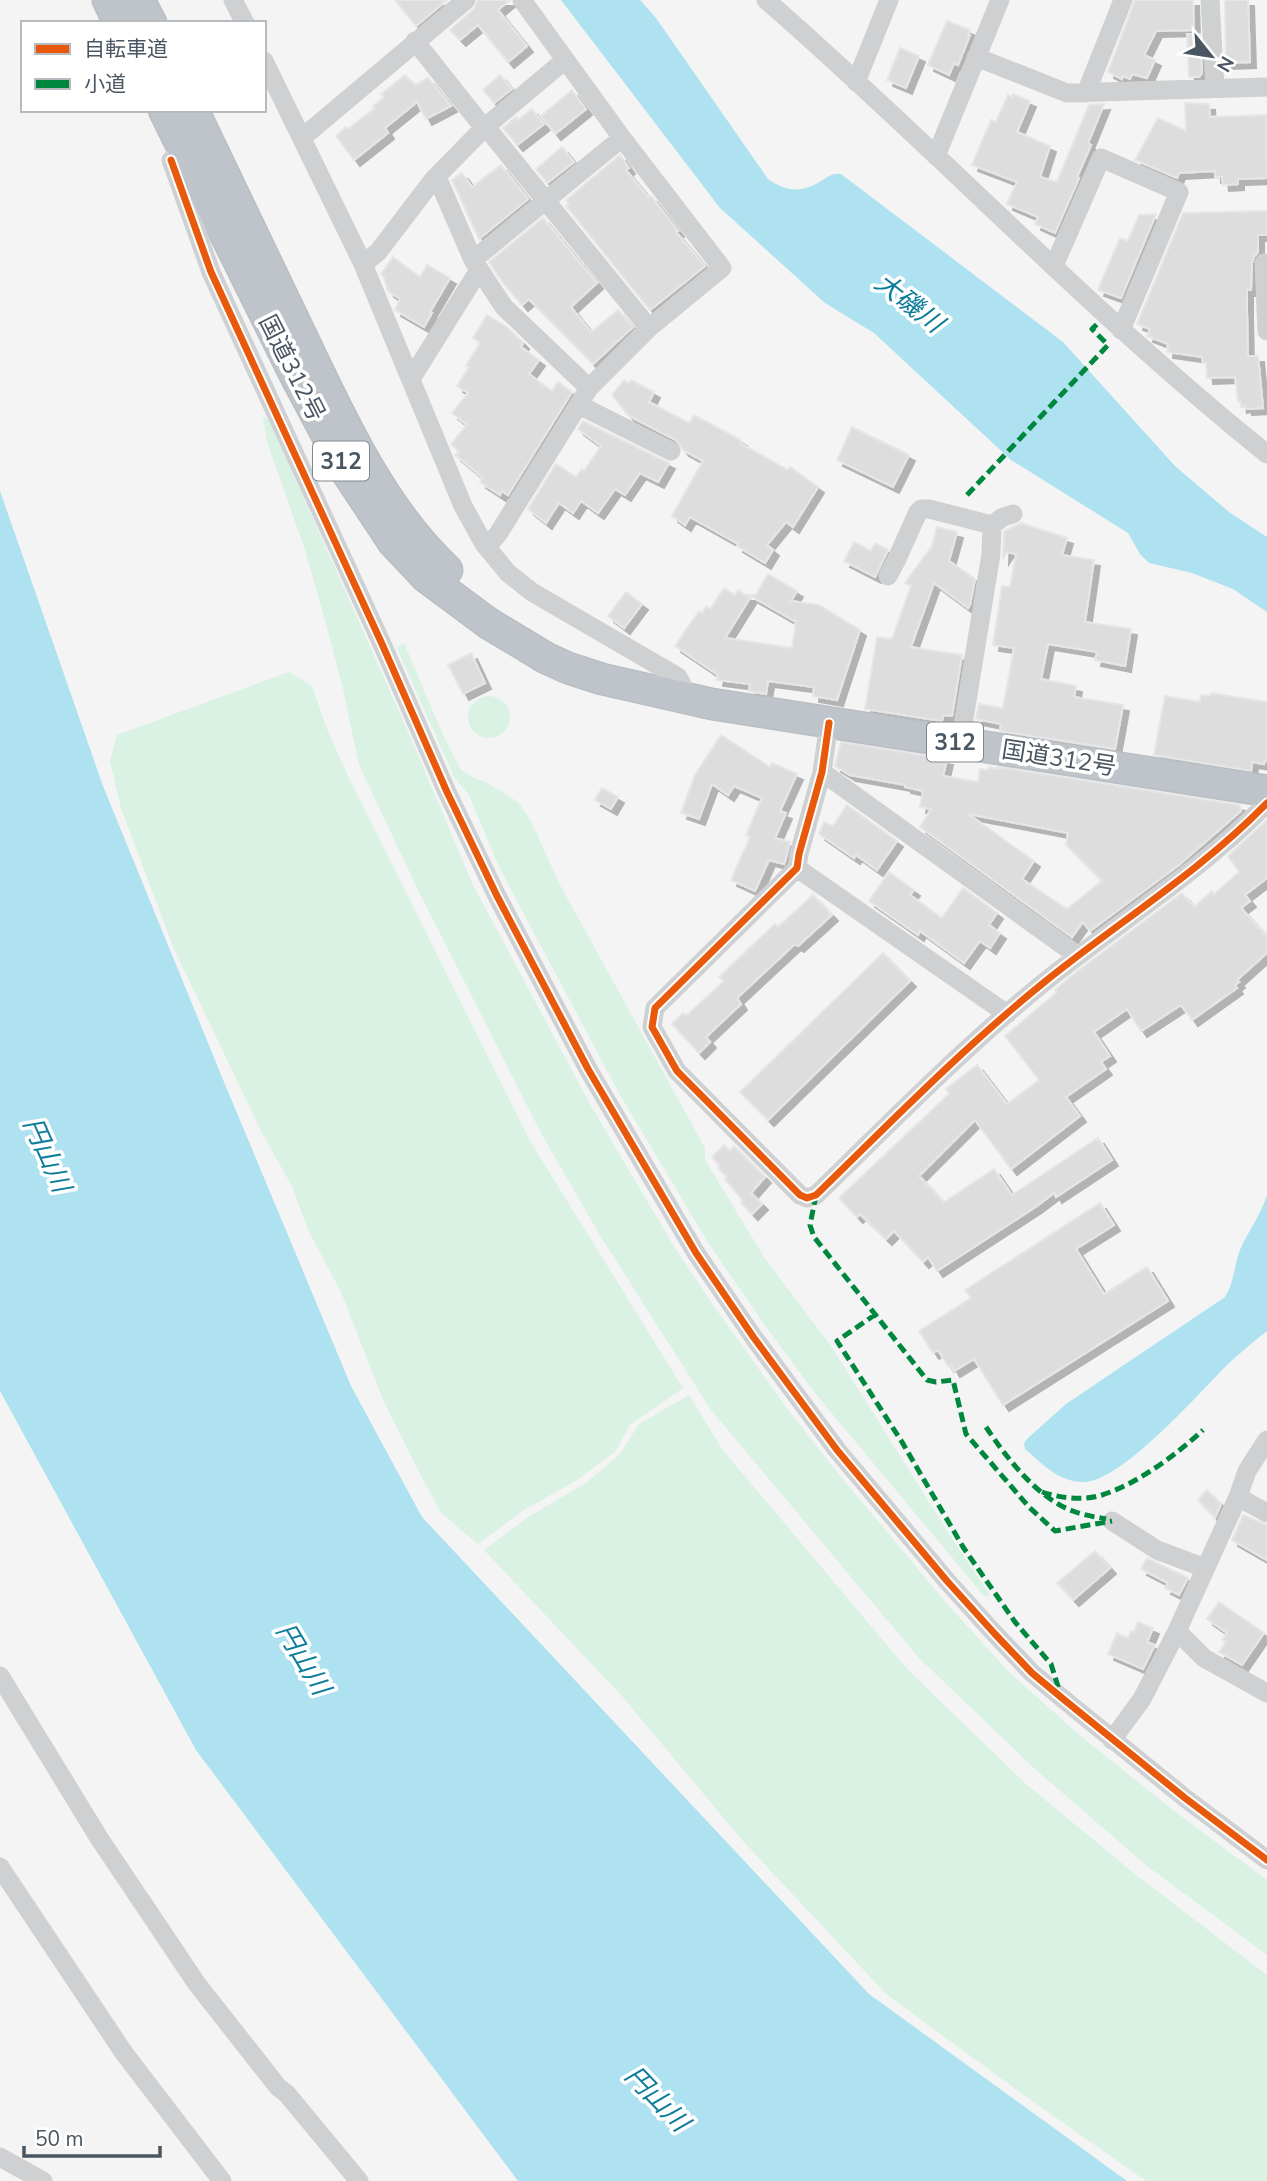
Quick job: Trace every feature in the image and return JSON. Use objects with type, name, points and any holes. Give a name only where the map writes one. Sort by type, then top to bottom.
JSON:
[{"type":"highway","points":[[107,0],[118,21]]},
{"type":"highway","points":[[139,0],[150,21]]},
{"type":"highway","name":"国道312号","points":[[165,112],[294,373],[346,471],[393,542],[426,577],[524,645],[568,668],[602,679],[712,704],[1267,791]]},
{"type":"highway","name":"国道312号","points":[[194,112],[316,366],[365,461],[412,532],[441,565],[496,612],[574,657],[644,689]]},
{"type":"street","points":[[233,0],[244,21]]},
{"type":"street","points":[[303,137],[466,0]]},
{"type":"street","points":[[484,544],[492,541],[498,534],[584,397],[649,328],[722,268],[622,138],[523,0]]},
{"type":"street","points":[[856,82],[889,0]]},
{"type":"street","points":[[936,156],[1000,0]]},
{"type":"street","points":[[1086,93],[1123,0]]},
{"type":"street","points":[[1210,0],[1215,88]]},
{"type":"street","points":[[776,4],[1121,330],[1214,412],[1267,454]]},
{"type":"street","points":[[415,41],[649,328]]},
{"type":"street","points":[[976,57],[1067,93],[1267,87]]},
{"type":"street","points":[[363,264],[378,252],[437,177],[485,127],[565,60]]},
{"type":"street","points":[[266,65],[363,264],[463,506],[484,544],[508,573],[532,592],[678,677],[683,686],[681,697]]},
{"type":"street","points":[[411,379],[476,265],[545,200],[622,138]]},
{"type":"street","points":[[1054,266],[1101,158],[1179,192],[1121,330]]},
{"type":"street","points":[[171,160],[211,272],[497,896],[582,1058],[696,1253],[754,1338],[837,1450],[947,1581],[1032,1672],[1112,1740],[1267,1860]]},
{"type":"street","points":[[437,177],[476,265],[504,307],[584,397],[671,451]]},
{"type":"street","points":[[1264,263],[1267,331]]},
{"type":"street","points":[[888,576],[921,509],[992,525]]},
{"type":"street","points":[[992,525],[1013,514]]},
{"type":"street","points":[[960,743],[991,554],[992,525]]},
{"type":"street","points":[[830,723],[822,772],[797,868],[655,1008],[652,1027],[677,1071],[800,1195],[807,1198],[816,1195],[951,1063],[1007,1014],[1212,853],[1267,803]]},
{"type":"street","points":[[822,772],[1078,956]]},
{"type":"street","points":[[797,868],[1007,1014]]},
{"type":"street","points":[[1112,1740],[1142,1699],[1177,1631],[1238,1497],[1247,1471],[1267,1440]]},
{"type":"street","points":[[1238,1497],[1267,1513]]},
{"type":"street","points":[[1112,1521],[1157,1550],[1205,1568]]},
{"type":"street","points":[[1177,1631],[1204,1658],[1267,1693]]},
{"type":"street","points":[[0,1676],[99,1838],[197,1984],[278,2087],[359,2181]]},
{"type":"street","points":[[0,1867],[124,2053],[222,2181]]},
{"type":"street","points":[[0,2157],[43,2181]]},
{"type":"green space","points":[[263,416],[269,420],[410,736],[473,885],[590,1104],[673,1245],[786,1407],[836,1471],[949,1606],[1008,1671],[1076,1732],[1178,1814],[1267,1880],[1267,1955],[1147,1866],[1035,1769],[919,1658],[711,1410],[601,1237],[542,1135],[418,890],[359,765],[323,613],[305,550],[267,442]]},
{"type":"green space","points":[[404,643],[461,770],[518,802],[531,821],[559,883],[705,1148],[705,1160],[764,1257],[831,1346],[989,1597],[984,1596],[815,1393],[707,1241],[620,1095],[499,867],[469,795],[454,777],[397,648]]},
{"type":"green space","points":[[289,672],[312,686],[348,776],[530,1141],[683,1388],[630,1425],[615,1452],[577,1480],[524,1510],[478,1544],[441,1513],[383,1400],[341,1292],[308,1230],[292,1186],[263,1135],[174,949],[121,808],[110,761],[117,735]]},
{"type":"green space","points":[[489,696],[504,702],[510,717],[504,732],[489,738],[474,732],[468,717],[474,702]]},
{"type":"green space","points":[[689,1395],[722,1449],[908,1670],[1027,1785],[1140,1878],[1267,1975],[1267,2181],[1146,2181],[886,1994],[742,1840],[621,1695],[484,1550],[528,1517],[586,1483],[620,1454],[639,1424]]},
{"type":"water","name":"大磯川","points":[[561,0],[640,0],[656,18],[768,179],[788,189],[801,189],[841,174],[1063,342],[1175,466],[1229,512],[1267,537],[1267,612],[1233,589],[1192,573],[1149,563],[1140,554],[1128,533],[1011,460],[874,333],[825,303],[720,208]]},
{"type":"water","name":"円山川","points":[[0,491],[103,786],[224,1082],[351,1386],[422,1517],[869,1994],[1127,2181],[518,2181],[196,1750],[0,1391]]},
{"type":"water","points":[[1267,1195],[1267,1331],[1228,1364],[1137,1454],[1099,1478],[1084,1482],[1066,1479],[1052,1472],[1025,1449],[1024,1443],[1028,1438],[1066,1404],[1225,1297],[1240,1250]]},
{"type":"building","points":[[395,0],[447,0],[416,26]]},
{"type":"building","points":[[478,0],[510,0],[498,10],[527,46],[508,62],[478,25],[460,40],[450,30],[474,9]]},
{"type":"building","points":[[1135,0],[1193,0],[1194,30],[1156,31],[1144,55],[1155,60],[1147,78],[1132,74],[1130,79],[1123,76],[1122,79],[1108,72]]},
{"type":"building","points":[[1225,0],[1248,0],[1250,62],[1226,63]]},
{"type":"building","points":[[947,21],[970,30],[958,65],[954,63],[949,75],[928,65]]},
{"type":"building","points":[[1187,34],[1200,34],[1202,73],[1199,77],[1189,77]]},
{"type":"building","points":[[900,48],[919,56],[906,88],[887,80]]},
{"type":"building","points":[[405,75],[415,85],[428,78],[451,106],[426,119],[417,102],[385,128],[388,133],[354,160],[336,136],[375,108],[373,106],[384,97],[381,94]]},
{"type":"building","points":[[500,75],[512,89],[494,103],[483,90]]},
{"type":"building","points":[[572,90],[586,109],[555,134],[541,116]]},
{"type":"building","points":[[1013,94],[1030,101],[1017,132],[1050,146],[1040,177],[1057,182],[1089,105],[1104,104],[1088,143],[1091,145],[1077,177],[1079,178],[1055,233],[1035,224],[1038,217],[1007,204],[1017,182],[972,165],[991,120],[996,122],[1008,95],[1012,97]]},
{"type":"building","points":[[1185,103],[1209,104],[1210,117],[1266,115],[1267,178],[1238,179],[1238,184],[1223,185],[1222,177],[1215,177],[1215,171],[1179,173],[1177,178],[1135,160],[1158,118],[1186,131]]},
{"type":"building","points":[[532,109],[544,124],[517,145],[503,128]]},
{"type":"building","points":[[562,147],[574,162],[547,183],[536,169]]},
{"type":"building","points":[[620,155],[629,168],[626,170],[648,197],[651,196],[678,231],[676,232],[705,266],[650,310],[566,206],[569,204],[566,200]]},
{"type":"building","points":[[501,165],[528,199],[479,239],[452,180],[462,173],[472,187]]},
{"type":"building","points":[[1267,211],[1267,235],[1258,235],[1258,252],[1252,263],[1251,290],[1247,290],[1248,356],[1258,356],[1263,408],[1246,409],[1245,406],[1241,407],[1238,401],[1235,377],[1207,378],[1206,363],[1203,363],[1202,357],[1167,352],[1168,344],[1147,336],[1150,329],[1137,324],[1183,213]]},
{"type":"building","points":[[1156,214],[1121,298],[1098,290],[1120,238],[1128,241],[1139,215]]},
{"type":"building","points":[[543,218],[597,283],[571,307],[591,332],[618,310],[633,327],[593,364],[529,299],[522,305],[489,262]]},
{"type":"building","points":[[393,257],[420,277],[427,265],[450,278],[424,327],[395,310],[400,299],[388,291],[381,274]]},
{"type":"building","points":[[487,315],[507,327],[523,343],[521,347],[539,360],[529,374],[552,391],[558,382],[572,392],[508,495],[502,491],[500,495],[480,482],[483,478],[455,455],[459,451],[451,444],[467,425],[452,413],[468,393],[457,386],[480,343],[473,338]]},
{"type":"building","points":[[624,380],[629,383],[631,380],[654,392],[649,402],[689,423],[694,415],[741,440],[740,443],[788,470],[790,467],[818,487],[793,527],[786,522],[767,545],[773,550],[765,563],[690,517],[685,525],[672,516],[703,461],[683,450],[676,440],[629,416],[612,395]]},
{"type":"building","points":[[583,421],[669,463],[658,482],[640,473],[625,495],[615,489],[598,513],[581,501],[573,513],[559,503],[546,523],[528,509],[556,464],[576,477],[582,469],[584,471],[601,446],[578,429]]},
{"type":"building","points":[[852,427],[909,455],[893,487],[837,460]]},
{"type":"building","points":[[1021,523],[1067,538],[1062,555],[1094,560],[1085,622],[1131,629],[1125,666],[1095,660],[1097,652],[1048,644],[1041,679],[1076,686],[1074,697],[1123,705],[1115,749],[1000,731],[1001,724],[976,719],[979,704],[1003,708],[1014,648],[993,645],[1002,586],[1010,587],[1016,554],[1007,552],[1003,558],[1004,531]]},
{"type":"building","points":[[937,527],[957,532],[949,561],[975,579],[970,605],[968,608],[934,583],[911,647],[962,655],[952,716],[943,715],[942,721],[865,709],[877,637],[892,639],[911,586],[905,583],[932,546]]},
{"type":"building","points":[[854,542],[871,551],[875,543],[888,550],[875,577],[844,561]]},
{"type":"building","points":[[768,574],[797,591],[791,601],[819,605],[860,630],[837,700],[813,696],[814,687],[768,681],[766,694],[749,691],[750,684],[717,680],[718,675],[675,646],[699,611],[702,613],[707,606],[710,609],[724,588],[735,595],[738,590],[750,598],[725,638],[792,648],[796,622],[749,595],[756,595]]},
{"type":"building","points":[[626,592],[642,604],[624,628],[608,616]]},
{"type":"building","points":[[471,653],[485,683],[463,694],[448,665]]},
{"type":"building","points":[[1211,693],[1267,702],[1267,761],[1265,760],[1264,764],[1252,762],[1251,771],[1154,755],[1165,696],[1200,702],[1201,695],[1210,696]]},
{"type":"building","points":[[721,735],[770,767],[772,763],[797,774],[780,811],[786,813],[775,838],[790,842],[785,862],[784,864],[769,860],[755,891],[731,880],[750,837],[746,835],[762,798],[734,786],[728,795],[712,784],[699,819],[681,813],[695,775]]},
{"type":"building","points":[[841,742],[947,759],[943,776],[978,782],[980,769],[999,767],[1239,805],[1241,811],[1179,865],[1090,931],[1083,922],[1072,937],[920,827],[931,809],[920,807],[923,791],[850,775],[835,766]],"holes":[[[968,814],[1068,833],[1066,845],[1102,881],[1067,909],[1022,879],[1034,861]]]},
{"type":"building","points":[[602,788],[618,797],[611,809],[595,800]]},
{"type":"building","points":[[847,805],[897,841],[877,870],[819,834],[824,822],[833,826]]},
{"type":"building","points":[[1267,820],[1267,878],[1245,895],[1250,901],[1241,908],[1267,937],[1267,953],[1237,980],[1237,988],[1192,1020],[1181,1005],[1141,1031],[1127,1009],[1094,1032],[1110,1056],[1101,1062],[1106,1069],[1066,1097],[1080,1116],[1011,1169],[975,1120],[919,1176],[944,1202],[994,1169],[1012,1195],[1098,1138],[1112,1160],[1056,1197],[1054,1193],[937,1271],[928,1257],[923,1262],[894,1231],[886,1239],[860,1214],[857,1217],[839,1198],[949,1094],[946,1089],[977,1065],[1007,1104],[1039,1080],[1005,1036],[1057,992],[1055,990],[1071,976],[1182,893],[1194,907],[1212,891],[1214,894],[1239,872],[1228,856]]},
{"type":"building","points":[[889,872],[914,890],[910,895],[942,918],[963,888],[997,913],[989,925],[1000,933],[990,948],[980,941],[964,963],[920,931],[918,935],[869,901]]},
{"type":"building","points":[[813,895],[832,915],[798,946],[795,944],[737,998],[741,1004],[706,1037],[710,1042],[699,1053],[672,1024],[683,1013],[686,1016],[724,981],[719,977],[775,924],[778,927]]},
{"type":"building","points":[[883,953],[910,981],[768,1120],[740,1092]]},
{"type":"building","points":[[724,1145],[730,1151],[734,1146],[765,1177],[751,1193],[762,1204],[752,1214],[741,1203],[743,1201],[712,1157]]},
{"type":"building","points":[[1100,1203],[1114,1225],[1076,1249],[1104,1294],[1147,1267],[1168,1301],[1003,1405],[974,1359],[954,1371],[938,1350],[933,1353],[919,1331],[971,1298],[965,1290]]},
{"type":"building","points":[[1207,1490],[1221,1504],[1215,1518],[1198,1500]]},
{"type":"building","points":[[1243,1515],[1267,1525],[1267,1560],[1232,1540]]},
{"type":"building","points":[[1095,1551],[1110,1568],[1073,1600],[1057,1583]]},
{"type":"building","points":[[1147,1558],[1188,1578],[1179,1595],[1165,1588],[1168,1583],[1141,1569]]},
{"type":"building","points":[[1219,1602],[1264,1633],[1242,1665],[1219,1652],[1226,1642],[1222,1640],[1227,1633],[1207,1619]]},
{"type":"building","points":[[1138,1622],[1153,1628],[1147,1642],[1155,1645],[1143,1669],[1108,1654],[1117,1633],[1128,1638]]},
{"type":"marked path","points":[[967,495],[1108,345],[1092,329],[1098,323]]},
{"type":"marked path","points":[[816,1195],[810,1225],[814,1237],[927,1380],[953,1380],[966,1434],[1029,1507],[1055,1531],[1112,1521]]},
{"type":"marked path","points":[[876,1314],[837,1341],[902,1442],[963,1547],[1015,1622],[1051,1664],[1060,1693]]},
{"type":"marked path","points":[[986,1427],[1013,1464],[1047,1497],[1073,1511],[1106,1519]]},
{"type":"marked path","points":[[1042,1492],[1079,1498],[1095,1497],[1115,1490],[1156,1468],[1203,1430]]},
{"type":"cycle path","points":[[171,160],[211,272],[447,792],[497,896],[588,1069],[696,1253],[754,1338],[837,1450],[994,1633],[1032,1673],[1062,1698],[1185,1798],[1267,1860]]},
{"type":"cycle path","points":[[829,723],[822,772],[797,868],[655,1008],[652,1027],[677,1071],[800,1195],[807,1198],[816,1195],[1012,1009],[1186,875],[1267,803]]}]
